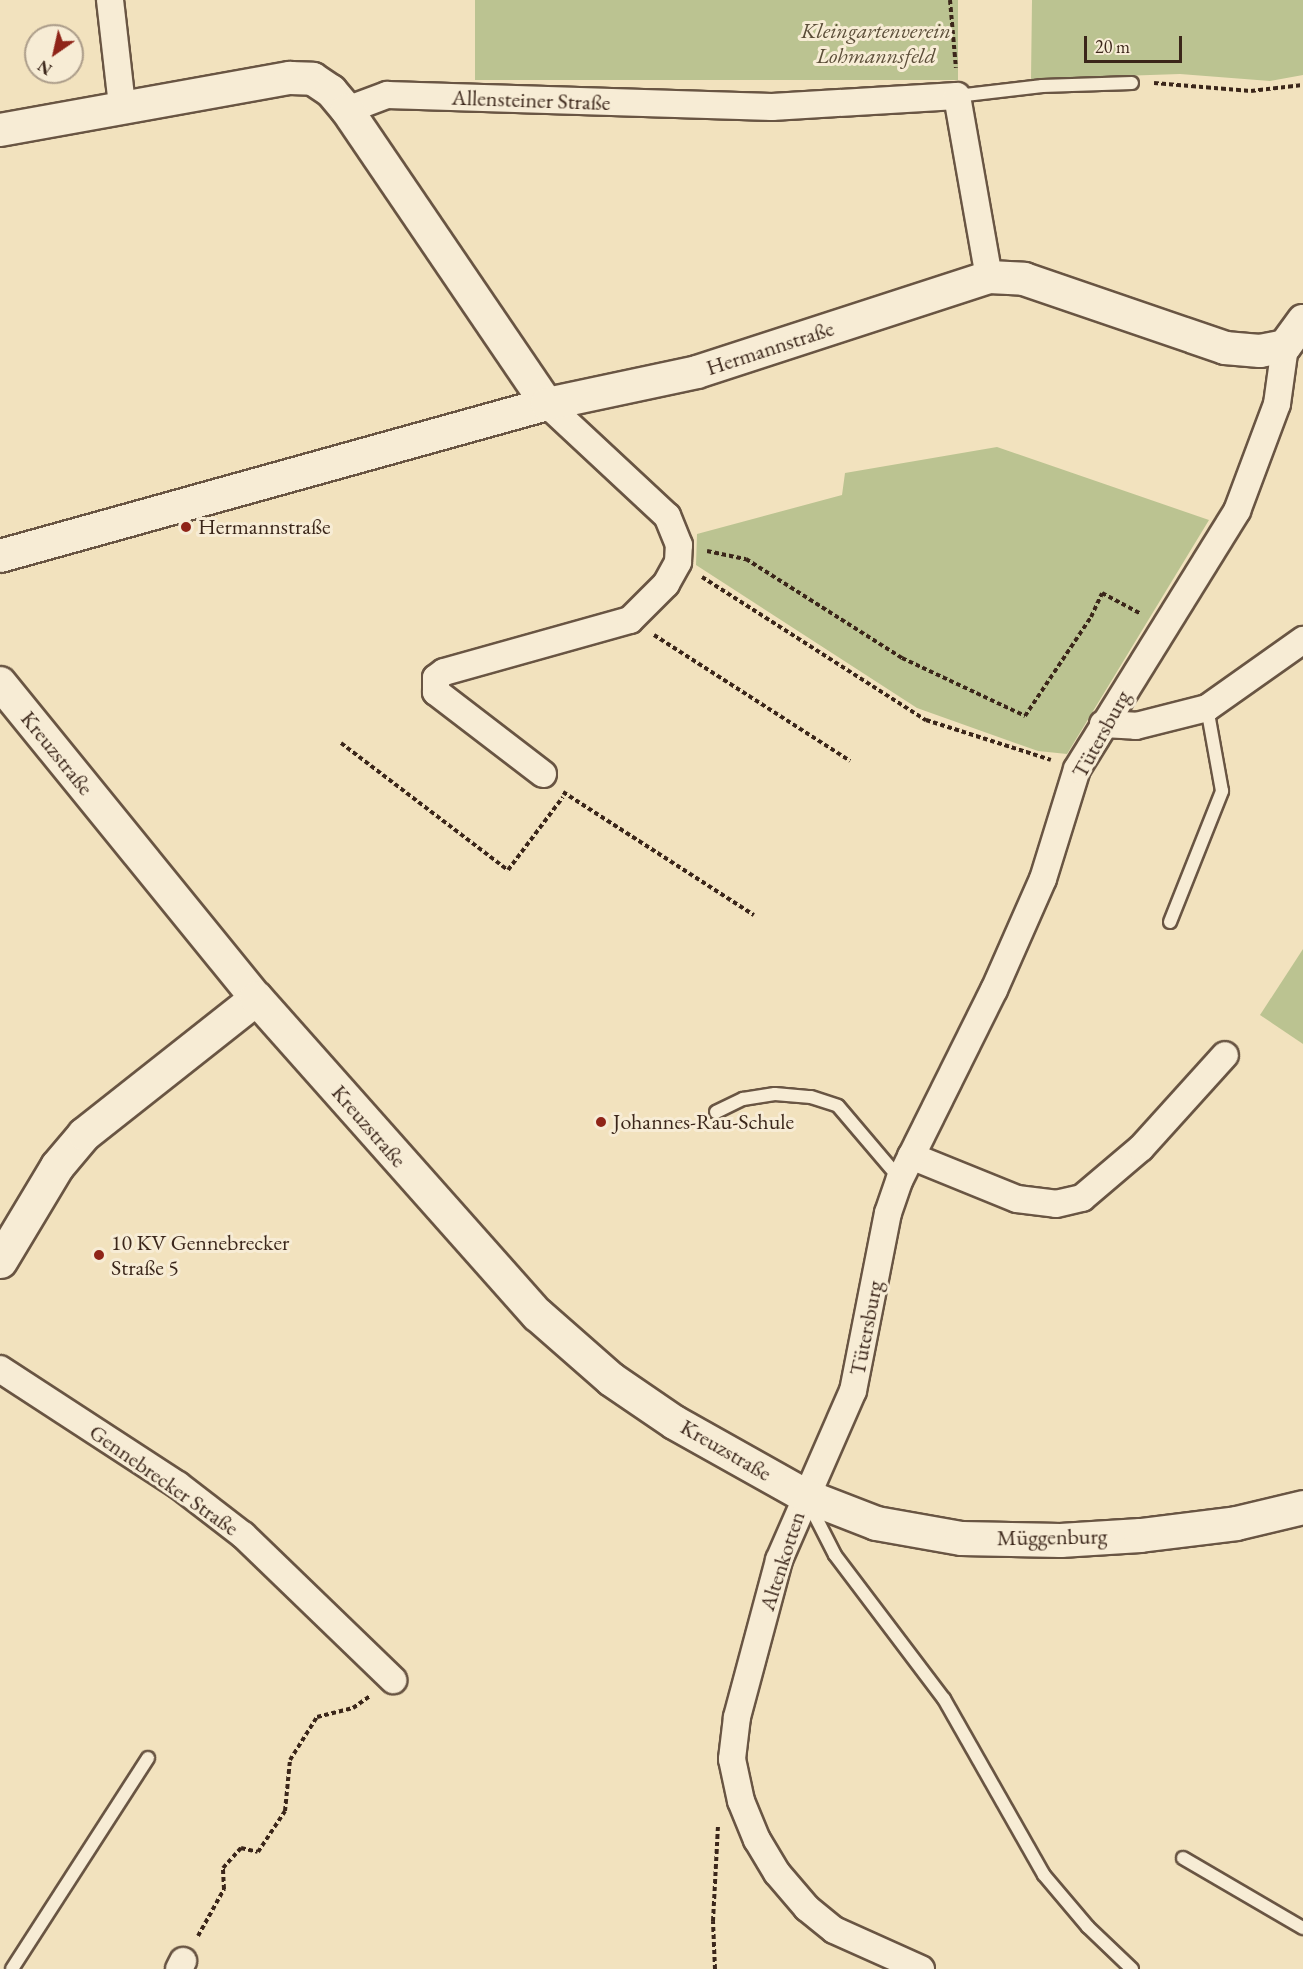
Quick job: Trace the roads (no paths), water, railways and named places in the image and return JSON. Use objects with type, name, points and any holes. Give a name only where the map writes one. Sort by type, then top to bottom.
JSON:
[{"type":"main road","points":[[0,1262],[57,1166],[84,1134],[256,998]]},
{"type":"main road","name":"Kreuzstraße","points":[[256,998],[537,1314],[611,1379],[674,1422],[804,1495]]},
{"type":"main road","name":"Müggenburg","points":[[804,1495],[876,1522],[961,1538],[1060,1540],[1140,1534],[1236,1523],[1303,1507]]},
{"type":"street","points":[[110,0],[122,106]]},
{"type":"street","points":[[0,130],[122,106],[290,78],[313,79],[331,91],[347,110],[547,404],[668,516],[678,553],[666,584],[630,620],[444,672],[436,678],[436,692],[543,774]]},
{"type":"street","name":"Allensteiner Straße","points":[[347,110],[387,95],[772,107],[957,96]]},
{"type":"street","points":[[957,96],[989,277]]},
{"type":"street","name":"Hermannstraße","points":[[0,556],[547,404],[697,372],[989,277],[1024,279],[1225,348],[1260,351],[1285,346]]},
{"type":"street","name":"Tütersburg","points":[[804,1495],[832,1443],[853,1391],[888,1213],[905,1168],[994,990],[1038,889],[1077,769],[1103,724],[1212,557],[1237,511],[1277,404],[1285,346],[1303,321]]},
{"type":"street","points":[[1103,724],[1136,726],[1206,708],[1303,640]]},
{"type":"street","name":"Kreuzstraße","points":[[0,683],[256,998]]},
{"type":"street","points":[[905,1168],[1017,1199],[1056,1204],[1082,1198],[1141,1148],[1225,1055]]},
{"type":"street","name":"Gennebrecker Straße","points":[[0,1369],[178,1485],[243,1535],[393,1680]]},
{"type":"street","name":"Altenkotten","points":[[804,1495],[779,1560],[737,1717],[732,1759],[741,1801],[757,1840],[777,1873],[807,1908],[843,1935],[921,1969]]},
{"type":"lane","points":[[957,96],[1041,86],[1132,83]]},
{"type":"lane","points":[[1170,922],[1222,791],[1206,708]]},
{"type":"lane","points":[[716,1112],[743,1100],[775,1094],[811,1097],[838,1106],[905,1168]]},
{"type":"lane","name":"Altenkotten","points":[[804,1495],[835,1555],[944,1699],[1044,1875],[1088,1927],[1132,1969]]},
{"type":"lane","points":[[12,1969],[148,1758]]},
{"type":"lane","points":[[1183,1858],[1303,1929]]},
{"type":"place","name":"Hermannstraße","points":[[186,527]]},
{"type":"place","name":"Johannes-Rau-Schule","points":[[601,1122]]},
{"type":"place","name":"10 KV Gennebrecker Straße 5","points":[[99,1255]]},
{"type":"park label","name":"Kleingartenverein Lohmannsfeld","points":[[876,42]]}]
